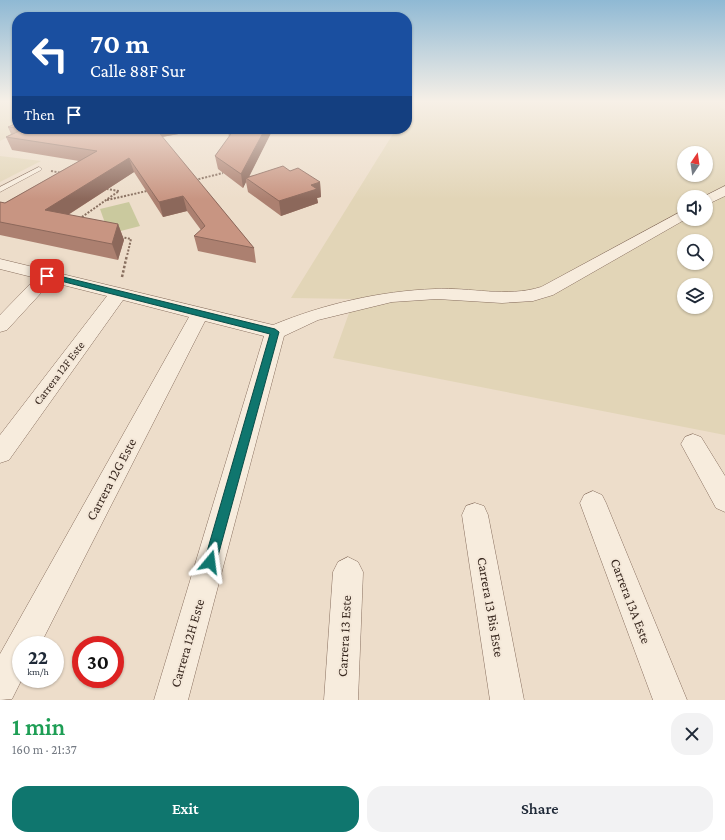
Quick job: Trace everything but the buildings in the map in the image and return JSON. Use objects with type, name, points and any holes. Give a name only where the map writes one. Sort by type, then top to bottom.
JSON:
[{"type":"street","points":[[713,197],[725,190]]},
{"type":"street","points":[[0,264],[47,276],[120,286],[200,314],[275,332],[312,316],[392,297],[437,294],[502,298],[527,296],[547,291],[677,218]]},
{"type":"street","points":[[0,326],[47,276]]},
{"type":"street","name":"Carrera 12F Este","points":[[0,453],[120,286]]},
{"type":"street","name":"Carrera 12G Este","points":[[27,636],[200,314]]},
{"type":"street","name":"Carrera 12H Este","points":[[171,700],[275,332]]},
{"type":"street","points":[[693,444],[724,498]]},
{"type":"street","name":"Carrera 13A Este","points":[[593,503],[670,700]]},
{"type":"street","name":"Carrera 13 Bis Este","points":[[475,514],[507,700]]},
{"type":"street","name":"Carrera 13 Este","points":[[341,700],[348,572]]},
{"type":"street","points":[[0,687],[12,665]]},
{"type":"lane","points":[[0,190],[39,169]]},
{"type":"path","points":[[39,169],[69,174]]},
{"type":"path","points":[[188,181],[223,173]]},
{"type":"path","points":[[74,222],[120,191],[107,189]]},
{"type":"path","points":[[106,200],[147,191]]},
{"type":"path","points":[[117,236],[131,239],[120,286]]},
{"type":"shaded area","points":[[0,134],[13,134],[0,141]]},
{"type":"shaded area","points":[[393,134],[725,134],[725,435],[333,358],[354,299],[291,298]]},
{"type":"shaded area","points":[[0,156],[41,161],[0,182]]},
{"type":"green space","points":[[129,202],[140,226],[109,234],[100,209]]},
{"type":"route","points":[[47,276],[275,332],[210,562]]}]
